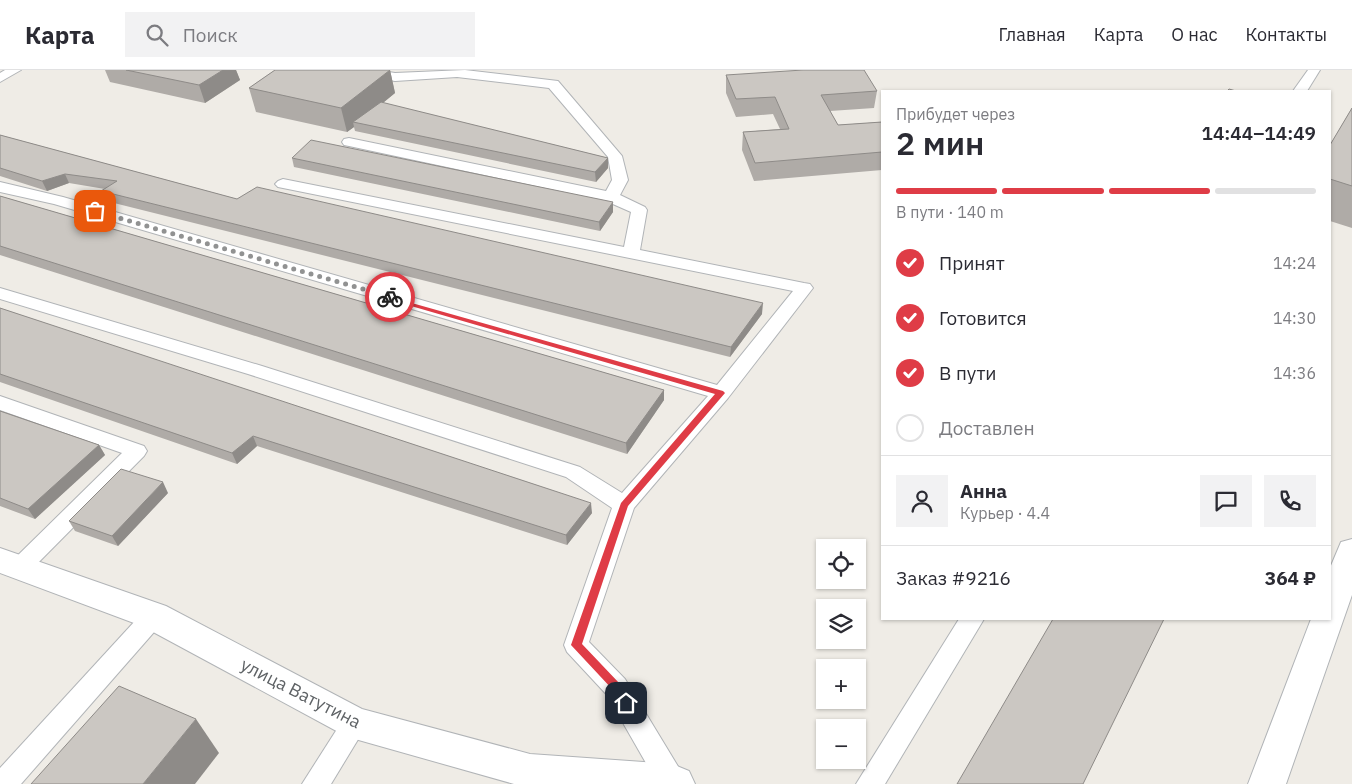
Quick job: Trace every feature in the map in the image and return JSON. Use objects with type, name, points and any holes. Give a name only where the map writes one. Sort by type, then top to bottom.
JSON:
[{"type":"street","points":[[1331,608],[1352,551]]},
{"type":"street","name":"улица Ватутина","points":[[10,564],[154,616],[355,723],[530,771],[674,783]]},
{"type":"street","points":[[1267,784],[1327,620]]},
{"type":"lane","points":[[0,78],[15,70]]},
{"type":"lane","points":[[352,70],[395,77],[457,73],[553,84],[615,156],[620,180],[611,196]]},
{"type":"lane","points":[[1301,90],[1314,70]]},
{"type":"lane","points":[[349,142],[611,196],[639,210],[631,254]]},
{"type":"lane","points":[[283,184],[804,288],[721,393],[624,505],[576,645],[616,687],[674,783]]},
{"type":"lane","points":[[0,186],[58,200],[721,393]]},
{"type":"lane","points":[[0,293],[255,370],[573,472],[624,505]]},
{"type":"lane","points":[[0,403],[137,451],[10,564]]},
{"type":"lane","points":[[3,784],[154,616]]},
{"type":"lane","points":[[870,784],[971,620]]},
{"type":"lane","points":[[316,784],[355,723]]},
{"type":"building","points":[[126,70],[223,70],[199,85]]},
{"type":"building","points":[[275,70],[390,70],[341,108],[249,88]]},
{"type":"building","points":[[803,70],[864,70],[877,91],[821,95],[838,125],[881,122],[881,152],[755,163],[743,132],[789,129],[775,97],[736,99],[726,75]]},
{"type":"building","points":[[381,102],[608,158],[595,172],[353,122]]},
{"type":"building","points":[[1352,108],[1352,186],[1331,179],[1331,143]]},
{"type":"building","points":[[0,135],[237,199],[257,187],[763,303],[731,347],[101,191],[117,181],[65,174],[42,181],[0,168]]},
{"type":"building","points":[[311,140],[613,202],[599,222],[292,158]]},
{"type":"building","points":[[0,196],[664,390],[626,443],[0,246]]},
{"type":"building","points":[[0,308],[591,503],[566,535],[253,436],[232,453],[0,374]]},
{"type":"building","points":[[0,411],[99,445],[28,509],[0,498]]},
{"type":"building","points":[[121,469],[163,482],[112,536],[69,521]]},
{"type":"building","points":[[1052,620],[1164,620],[1083,784],[957,784]]},
{"type":"building","points":[[119,686],[196,719],[143,784],[31,784]]},
{"type":"way so far","points":[[95,211],[390,297]]},
{"type":"route","points":[[390,297],[721,393],[624,505],[576,645],[616,687],[626,703]]}]
